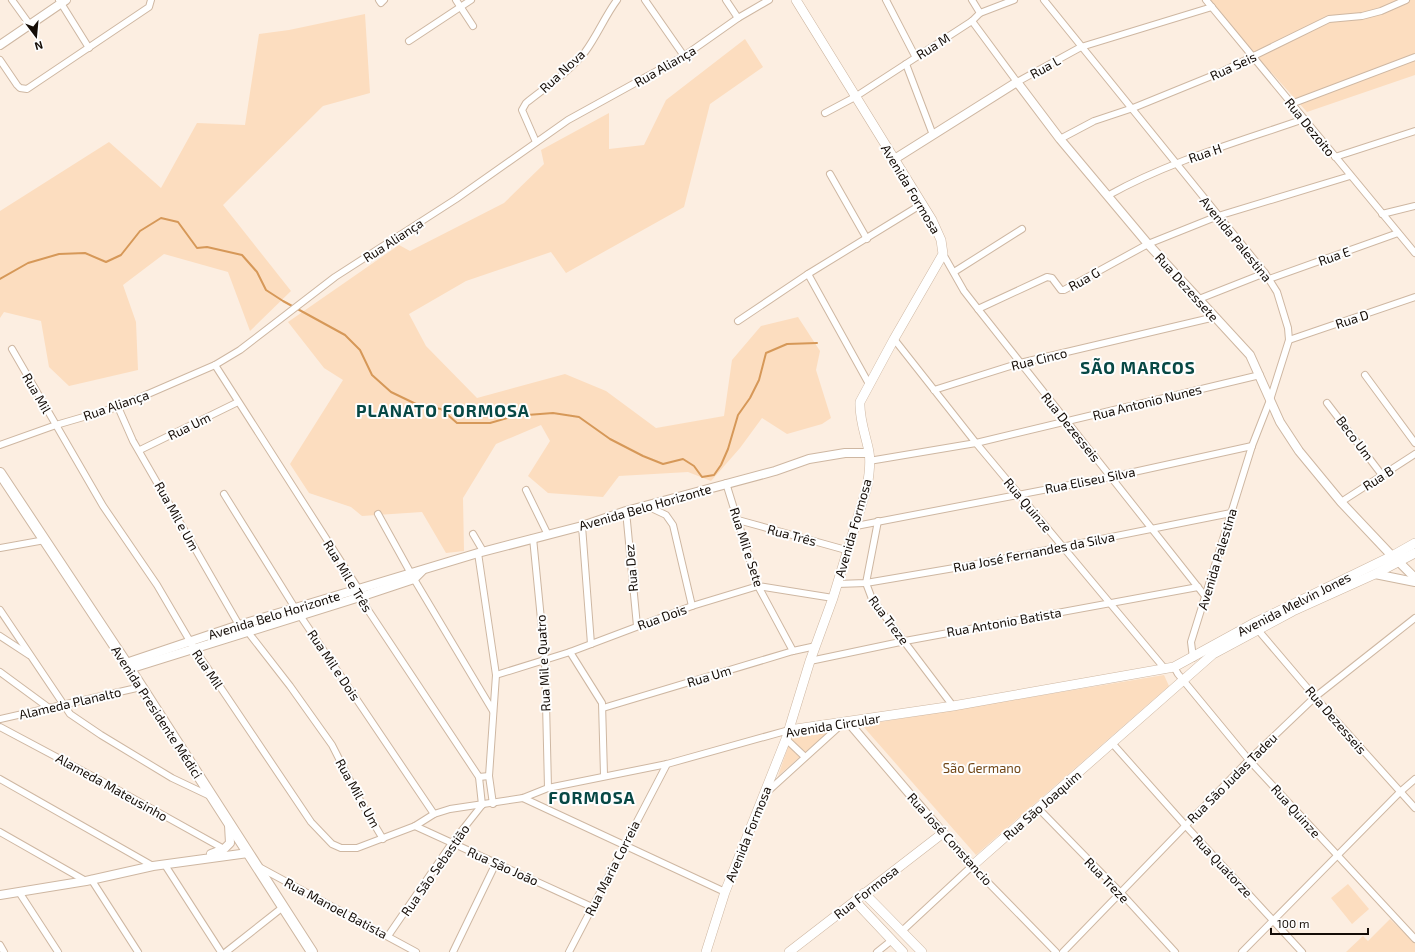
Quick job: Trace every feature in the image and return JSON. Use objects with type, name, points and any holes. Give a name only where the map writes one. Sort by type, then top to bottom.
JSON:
[{"type":"main road","name":"Avenida Formosa","points":[[706,952],[725,892],[787,735],[810,661],[833,598],[846,550],[856,526],[866,487],[869,457],[860,408],[862,398],[943,254],[941,240],[922,204],[893,160],[796,0]]},
{"type":"main road","name":"Avenida Presidente Médici","points":[[0,473],[128,666],[312,952]]},
{"type":"main road","name":"Avenida Melvin Jones","points":[[1183,679],[1213,654],[1293,611],[1375,574],[1415,543]]},
{"type":"main road","name":"Avenida Melvin Jones","points":[[1169,668],[1193,658],[1256,622],[1395,559],[1415,553]]},
{"type":"main road","name":"Avenida Circular","points":[[787,735],[845,723],[953,706],[1169,668]]},
{"type":"main road","name":"Rua São Joaquim","points":[[972,866],[1112,744],[1183,679]]},
{"type":"main road","name":"Rua José Constancio","points":[[943,832],[972,866]]},
{"type":"main road","name":"Rua Formosa","points":[[789,952],[943,832]]},
{"type":"main road","points":[[864,893],[922,952]]},
{"type":"main road","points":[[855,901],[903,952]]},
{"type":"street","points":[[12,0],[30,25]]},
{"type":"street","points":[[0,60],[17,85],[20,88],[27,89],[149,7],[151,0]]},
{"type":"street","points":[[379,0],[380,2],[384,0]]},
{"type":"street","points":[[456,0],[473,26]]},
{"type":"street","points":[[409,41],[471,0]]},
{"type":"street","name":"Rua Nova","points":[[536,142],[522,110],[526,103],[573,65],[585,52],[617,0]]},
{"type":"street","points":[[646,0],[684,56]]},
{"type":"street","points":[[726,0],[738,18]]},
{"type":"street","name":"Rua Aliança","points":[[0,445],[56,425],[118,407],[216,365],[240,350],[335,277],[456,199],[568,120],[684,56],[738,18],[769,0]]},
{"type":"street","points":[[886,0],[915,56]]},
{"type":"street","points":[[972,0],[980,13]]},
{"type":"street","name":"Rua M","points":[[825,113],[855,97],[906,64],[915,56],[972,22],[980,13],[1014,0]]},
{"type":"street","name":"Avenida Palestina","points":[[1044,0],[1081,47],[1133,108],[1175,163],[1267,276],[1277,292],[1288,328],[1289,340],[1270,400],[1252,446],[1191,642],[1193,658]]},
{"type":"street","name":"Rua Dezoito","points":[[1206,0],[1415,253]]},
{"type":"street","name":"Rua Seis","points":[[1060,139],[1094,121],[1133,108],[1253,57],[1329,19],[1362,16],[1381,12],[1406,0]]},
{"type":"street","points":[[0,45],[62,1],[88,48]]},
{"type":"street","name":"Rua L","points":[[893,160],[1017,82],[1081,47],[1212,7]]},
{"type":"street","name":"Rua Dezessete","points":[[972,22],[1060,139],[1109,195],[1148,244],[1250,355],[1286,432],[1299,451],[1341,502],[1415,578]]},
{"type":"street","points":[[1291,104],[1415,56]]},
{"type":"street","points":[[906,64],[933,135]]},
{"type":"street","name":"Rua H","points":[[1109,195],[1135,181],[1175,163],[1304,119]]},
{"type":"street","points":[[1335,157],[1415,131]]},
{"type":"street","points":[[830,174],[867,239]]},
{"type":"street","points":[[1148,244],[1218,216],[1350,176]]},
{"type":"street","points":[[738,321],[808,274],[922,204]]},
{"type":"street","points":[[1382,214],[1415,206]]},
{"type":"street","points":[[954,272],[1022,229]]},
{"type":"street","name":"Rua E","points":[[1199,299],[1398,233]]},
{"type":"street","name":"Rua G","points":[[978,309],[1047,277],[1052,278],[1059,287],[1064,290],[1148,244]]},
{"type":"street","name":"Rua Dezesseis","points":[[943,254],[964,291],[1205,596]]},
{"type":"street","points":[[808,274],[869,384]]},
{"type":"street","name":"Rua D","points":[[1289,340],[1415,297]]},
{"type":"street","name":"Rua Cinco","points":[[934,390],[1020,363],[1215,317]]},
{"type":"street","name":"Rua Quinze","points":[[894,339],[1018,494],[1111,603],[1169,668]]},
{"type":"street","name":"Rua Mil","points":[[12,349],[103,506],[156,585],[192,645],[318,832],[332,844],[350,849],[415,826],[434,814],[463,806],[482,805]]},
{"type":"street","name":"Rua Mil e Três","points":[[216,365],[238,402],[363,596],[366,608],[479,777]]},
{"type":"street","points":[[1365,374],[1415,443]]},
{"type":"street","name":"Rua Antonio Nunes","points":[[869,457],[976,443],[1260,375]]},
{"type":"street","name":"Rua Um","points":[[140,450],[238,402]]},
{"type":"street","name":"Beco Um","points":[[1327,402],[1382,475]]},
{"type":"street","name":"Rua Mil e Um","points":[[118,407],[133,441],[140,450],[239,625]]},
{"type":"street","name":"Rua Eliseu Silva","points":[[856,526],[1111,477],[1252,446]]},
{"type":"street","name":"Avenida Belo Horizonte","points":[[128,666],[192,645],[239,625],[363,596],[422,571],[481,552],[582,526],[626,511],[830,454],[869,457]]},
{"type":"street","name":"Rua B","points":[[1341,502],[1415,454]]},
{"type":"street","name":"Rua Mil e Sete","points":[[726,483],[758,586],[793,651]]},
{"type":"street","points":[[526,490],[548,535]]},
{"type":"street","name":"Rua Mil e Dois","points":[[224,494],[297,612],[434,814]]},
{"type":"street","points":[[647,506],[666,514],[673,525],[692,606]]},
{"type":"street","name":"Rua Dez","points":[[626,511],[637,626]]},
{"type":"street","name":"Rua José Fernandes da Silva","points":[[837,584],[866,583],[966,566],[1231,513]]},
{"type":"street","points":[[378,514],[412,576],[494,712]]},
{"type":"street","name":"Rua Três","points":[[738,520],[846,550]]},
{"type":"street","name":"Rua Treze","points":[[878,521],[866,583],[872,599],[953,706]]},
{"type":"street","points":[[582,526],[591,644]]},
{"type":"street","points":[[473,534],[481,552],[496,675],[489,776],[493,804]]},
{"type":"street","name":"Rua Mil e Quatro","points":[[533,538],[545,660],[548,788]]},
{"type":"street","points":[[0,548],[45,540]]},
{"type":"street","points":[[1375,574],[1415,582]]},
{"type":"street","name":"Avenida Belo Horizonte","points":[[192,645],[248,632],[358,588],[412,576]]},
{"type":"street","name":"Rua Dois","points":[[496,675],[570,652],[692,606],[758,586],[833,598]]},
{"type":"street","name":"Rua Antonio Batista","points":[[810,661],[905,641],[1198,587]]},
{"type":"street","points":[[0,610],[70,714],[101,735],[172,778],[212,797]]},
{"type":"street","name":"Rua São Judas Tadeu","points":[[1063,952],[1121,894],[1185,825],[1249,760],[1315,697],[1415,618]]},
{"type":"street","name":"Rua Dezesseis","points":[[1258,630],[1315,697],[1415,808]]},
{"type":"street","name":"Rua Mil e Um","points":[[248,632],[290,686],[332,745],[362,804],[383,838]]},
{"type":"street","points":[[0,636],[30,656]]},
{"type":"street","name":"Rua Um","points":[[603,708],[793,651],[816,646]]},
{"type":"street","points":[[570,652],[588,680],[603,708],[604,775]]},
{"type":"street","points":[[1169,668],[1183,679]]},
{"type":"street","points":[[0,672],[49,708]]},
{"type":"street","name":"Rua Quinze","points":[[1183,679],[1249,760],[1415,939]]},
{"type":"street","name":"Alameda Planalto","points":[[0,719],[141,687]]},
{"type":"street","points":[[765,793],[845,723]]},
{"type":"street","name":"Rua José Constancio","points":[[845,723],[943,832]]},
{"type":"street","name":"Alameda Mateusinho","points":[[0,727],[224,849]]},
{"type":"street","points":[[787,735],[805,757]]},
{"type":"street","name":"Avenida Circular","points":[[482,805],[523,798],[548,788],[604,775],[667,764],[787,735]]},
{"type":"street","name":"Rua Quatorze","points":[[1112,744],[1302,952]]},
{"type":"street","name":"Rua Maria Correia","points":[[569,952],[667,764]]},
{"type":"street","points":[[482,805],[479,777],[489,776]]},
{"type":"street","points":[[0,778],[153,866]]},
{"type":"street","points":[[1242,952],[1336,855],[1415,779]]},
{"type":"street","points":[[523,798],[725,892]]},
{"type":"street","name":"Rua São Sebastião","points":[[388,936],[452,844],[482,805]]},
{"type":"street","name":"Rua Treze","points":[[1038,808],[1175,952]]},
{"type":"street","points":[[191,860],[224,849],[230,843],[229,825]]},
{"type":"street","name":"Rua São João","points":[[415,826],[592,907]]},
{"type":"street","points":[[0,832],[88,880],[138,952]]},
{"type":"street","points":[[2,893],[19,892],[88,880],[153,866],[248,853]]},
{"type":"street","points":[[453,952],[496,863]]},
{"type":"street","points":[[165,865],[221,952]]},
{"type":"street","name":"Rua Manoel Batista","points":[[256,866],[388,936],[413,951]]},
{"type":"street","name":"Rua José Constancio","points":[[972,866],[1056,952]]},
{"type":"street","name":"Rua São Joaquim","points":[[902,931],[972,866]]},
{"type":"street","points":[[19,892],[58,952]]},
{"type":"street","points":[[226,952],[282,907]]},
{"type":"street","points":[[877,952],[892,940]]},
{"type":"street","points":[[0,945],[4,952]]},
{"type":"green space","points":[[1206,0],[1415,0],[1415,75],[1307,112]]},
{"type":"green space","points":[[365,14],[370,93],[323,106],[223,205],[291,291],[250,331],[228,272],[164,254],[123,285],[136,322],[138,370],[69,386],[49,367],[41,321],[4,312],[0,318],[0,211],[109,142],[161,188],[197,123],[245,125],[259,34],[289,30]]},
{"type":"green space","points":[[745,39],[763,67],[710,104],[684,207],[566,273],[551,252],[466,281],[409,314],[426,346],[477,398],[565,374],[606,391],[656,428],[724,416],[732,360],[761,326],[798,317],[820,351],[816,370],[831,418],[822,424],[787,434],[762,418],[740,448],[711,481],[688,472],[619,476],[603,497],[548,493],[528,476],[550,441],[541,425],[496,444],[463,498],[464,551],[446,553],[422,512],[362,516],[351,507],[309,493],[290,464],[343,380],[324,368],[288,322],[399,245],[410,251],[504,203],[544,164],[541,150],[609,113],[609,149],[644,145],[666,100]]},
{"type":"green space","name":"São Germano","points":[[1164,675],[1169,686],[976,855],[862,725]]},
{"type":"green space","points":[[827,733],[778,776],[791,738]]},
{"type":"green space","points":[[1348,884],[1369,909],[1352,924],[1331,898]]},
{"type":"green space","points":[[1390,919],[1415,943],[1415,952],[1346,952],[1363,936],[1368,941]]},
{"type":"waterway","points":[[0,279],[28,263],[59,254],[85,253],[106,262],[121,255],[140,231],[161,218],[178,222],[197,248],[207,247],[242,255],[257,272],[266,290],[345,335],[360,350],[372,375],[391,392],[418,405],[441,409],[457,423],[490,423],[514,416],[553,413],[579,417],[610,439],[643,456],[663,464],[683,459],[694,466],[702,477],[714,475],[721,465],[728,449],[738,415],[750,398],[759,380],[766,353],[787,344],[817,343]]},
{"type":"district","name":"SÃO MARCOS","points":[[1138,368]]},
{"type":"district","name":"PLANATO FORMOSA","points":[[443,411]]},
{"type":"district","name":"FORMOSA","points":[[592,798]]}]
